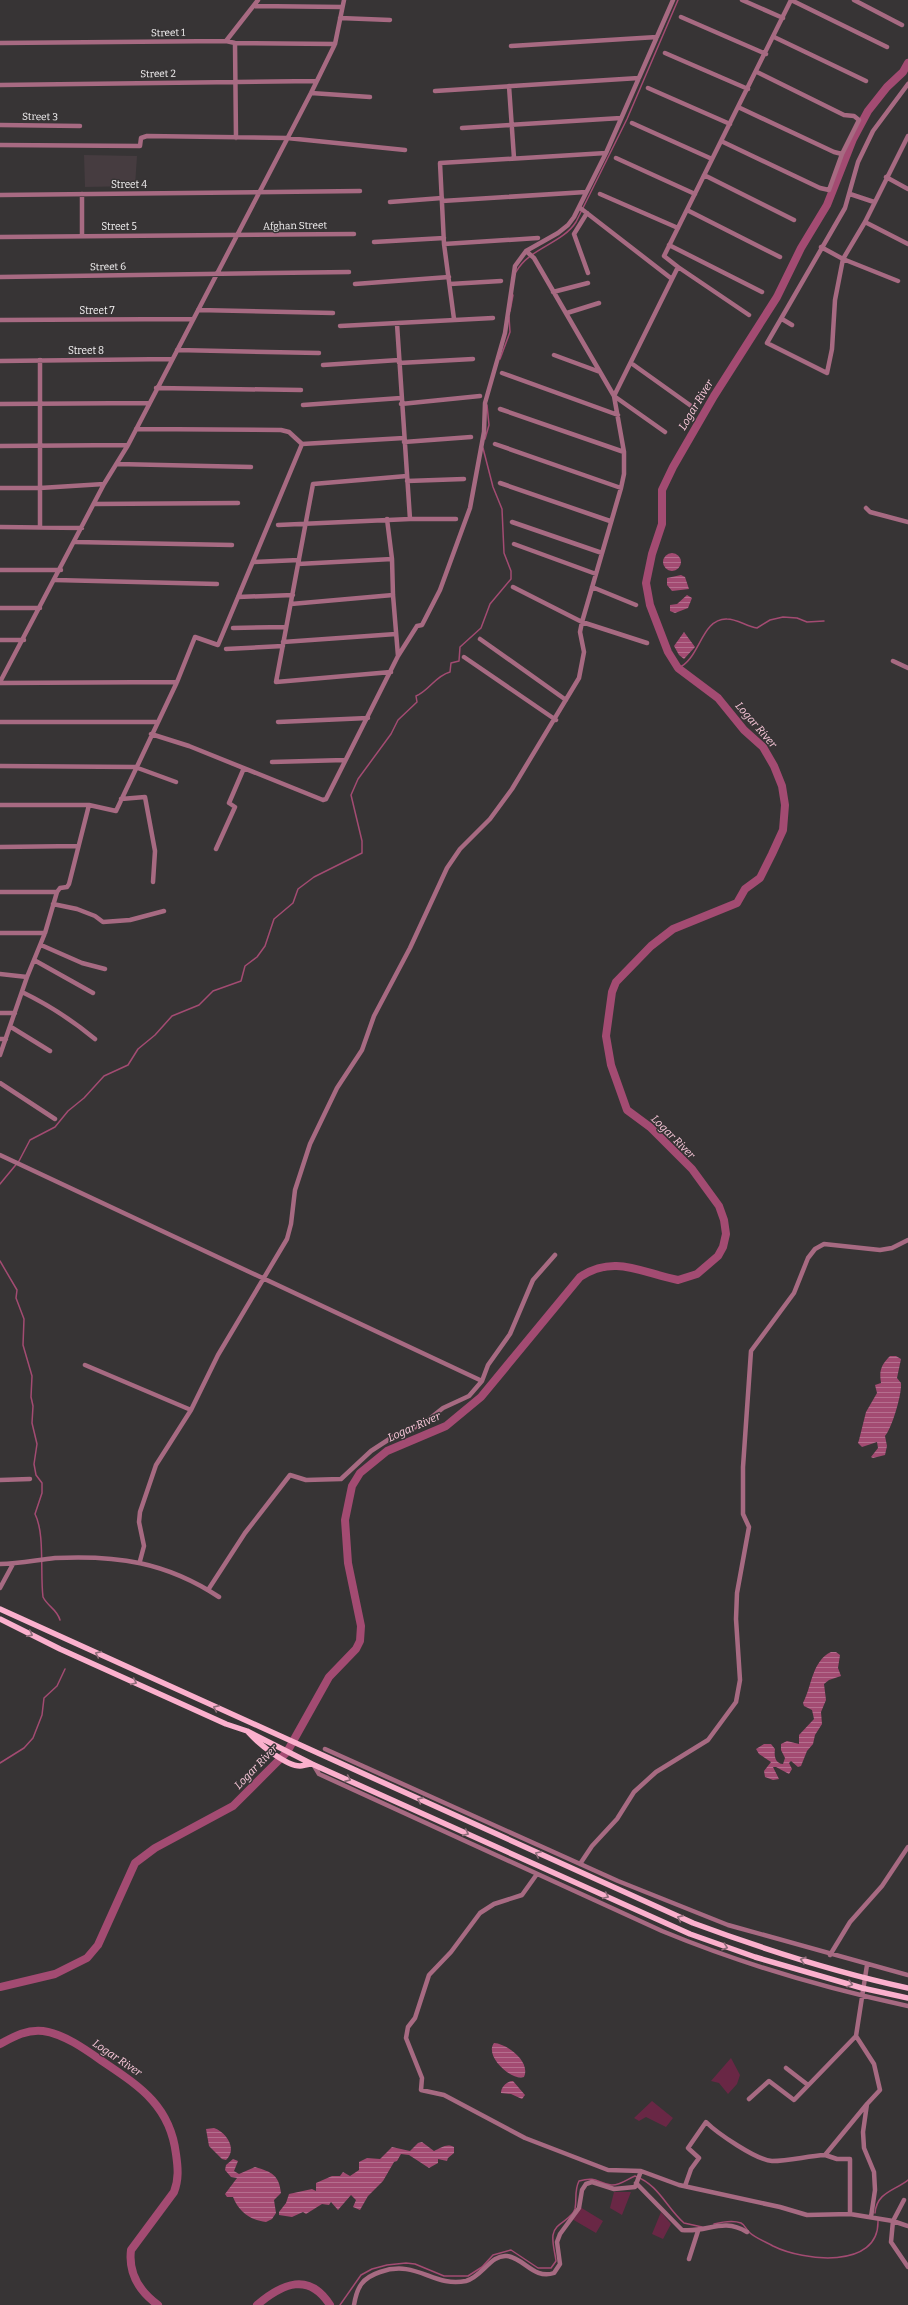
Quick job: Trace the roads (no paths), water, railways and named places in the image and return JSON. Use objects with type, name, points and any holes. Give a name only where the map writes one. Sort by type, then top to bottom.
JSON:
[{"type":"main road","points":[[0,1609],[573,1871],[693,1923],[749,1944],[864,1978],[908,1988]]},
{"type":"main road","points":[[0,1619],[96,1665],[226,1724],[247,1731],[285,1748],[312,1764],[690,1934],[755,1957],[862,1988],[908,1998]]},
{"type":"main road","points":[[247,1731],[259,1744],[291,1763],[299,1766],[312,1764]]},
{"type":"main road","points":[[570,1879],[573,1871]]},
{"type":"street","points":[[226,41],[258,0]]},
{"type":"street","points":[[177,682],[0,683],[61,570],[104,484],[128,445],[156,388],[311,93],[335,44],[344,0]]},
{"type":"street","points":[[151,734],[244,768],[324,800],[368,718],[398,656],[417,626],[422,625],[440,590],[470,508],[484,432],[485,403],[505,333],[512,273],[515,266],[528,252],[568,226],[580,208],[586,192],[606,153],[673,0]]},
{"type":"street","points":[[742,0],[783,18]]},
{"type":"street","points":[[749,315],[664,256],[766,54],[791,0],[887,47]]},
{"type":"street","points":[[854,0],[902,25]]},
{"type":"street","points":[[254,6],[342,7]]},
{"type":"street","points":[[681,17],[766,54]]},
{"type":"street","points":[[340,18],[390,20]]},
{"type":"street","points":[[511,46],[657,37]]},
{"type":"street","points":[[774,37],[866,81]]},
{"type":"street","name":"Street 1","points":[[0,43],[226,41],[235,43],[335,44]]},
{"type":"street","points":[[235,43],[236,138]]},
{"type":"street","points":[[666,53],[748,89]]},
{"type":"street","points":[[721,141],[829,190],[842,154],[859,120],[854,116],[844,115],[757,72]]},
{"type":"street","points":[[435,91],[639,78]]},
{"type":"street","name":"Street 2","points":[[0,85],[316,81]]},
{"type":"street","points":[[908,84],[873,131],[858,162],[850,194],[842,214],[821,247],[767,344],[827,373],[832,348],[835,300],[843,259],[865,222],[886,177],[908,136]]},
{"type":"street","points":[[509,86],[514,158]]},
{"type":"street","points":[[648,88],[730,124]]},
{"type":"street","points":[[311,93],[370,97]]},
{"type":"street","points":[[738,107],[834,152],[842,154]]},
{"type":"street","points":[[462,128],[621,118]]},
{"type":"street","points":[[632,123],[712,159]]},
{"type":"street","name":"Street 3","points":[[0,125],[80,126]]},
{"type":"street","points":[[0,145],[140,146],[141,138],[146,136],[287,138],[405,150]]},
{"type":"street","points":[[454,319],[444,244],[440,164],[606,153]]},
{"type":"street","points":[[616,158],[695,194]]},
{"type":"street","points":[[704,175],[794,220]]},
{"type":"street","points":[[886,177],[908,189]]},
{"type":"street","name":"Street 4","points":[[0,194],[360,191]]},
{"type":"street","points":[[390,202],[586,192]]},
{"type":"street","points":[[82,194],[82,236]]},
{"type":"street","points":[[600,194],[678,228]]},
{"type":"street","points":[[850,194],[874,202]]},
{"type":"street","points":[[580,208],[672,279]]},
{"type":"street","points":[[686,210],[780,257]]},
{"type":"street","points":[[587,213],[574,236],[588,273]]},
{"type":"street","points":[[865,222],[908,244]]},
{"type":"street","name":"Afghan Street","points":[[237,236],[354,234]]},
{"type":"street","name":"Street 5","points":[[0,237],[237,236]]},
{"type":"street","points":[[374,242],[444,238]]},
{"type":"street","points":[[444,244],[538,238]]},
{"type":"street","points":[[669,245],[762,292]]},
{"type":"street","points":[[821,247],[843,259],[898,281]]},
{"type":"street","points":[[140,1562],[144,1546],[139,1522],[140,1512],[162,1453],[191,1410],[218,1355],[287,1240],[291,1224],[295,1190],[310,1144],[337,1088],[362,1050],[374,1016],[410,948],[447,868],[508,795],[556,720],[566,700],[580,678],[584,652],[580,632],[610,521],[621,488],[624,474],[624,452],[614,396],[567,313],[553,292],[534,258],[528,252]]},
{"type":"street","points":[[614,396],[678,267]]},
{"type":"street","name":"Street 6","points":[[0,277],[349,272]]},
{"type":"street","points":[[355,284],[448,277]]},
{"type":"street","points":[[450,284],[501,281]]},
{"type":"street","points":[[553,292],[588,283]]},
{"type":"street","points":[[567,313],[599,303]]},
{"type":"street","points":[[198,310],[333,313]]},
{"type":"street","points":[[340,326],[493,318]]},
{"type":"street","name":"Street 7","points":[[0,320],[193,319]]},
{"type":"street","points":[[782,319],[792,325]]},
{"type":"street","points":[[397,324],[401,404],[410,519]]},
{"type":"street","points":[[177,350],[319,353]]},
{"type":"street","points":[[554,355],[600,372]]},
{"type":"street","name":"Street 8","points":[[0,361],[172,359]]},
{"type":"street","points":[[323,365],[473,359]]},
{"type":"street","points":[[40,360],[40,527]]},
{"type":"street","points":[[631,363],[694,408]]},
{"type":"street","points":[[502,373],[618,414]]},
{"type":"street","points":[[156,388],[301,390]]},
{"type":"street","points":[[401,404],[480,396]]},
{"type":"street","points":[[614,396],[665,432]]},
{"type":"street","points":[[303,405],[401,398]]},
{"type":"street","points":[[0,404],[149,403]]},
{"type":"street","points":[[500,409],[624,452]]},
{"type":"street","points":[[136,429],[281,430],[289,432],[302,444],[471,437]]},
{"type":"street","points":[[0,805],[89,805],[115,811],[156,722],[177,682],[195,637],[218,645],[254,562],[302,444]]},
{"type":"street","points":[[496,444],[621,488]]},
{"type":"street","points":[[0,446],[128,445]]},
{"type":"street","points":[[117,464],[252,467]]},
{"type":"street","points":[[391,672],[276,682],[313,484],[407,478],[464,479]]},
{"type":"street","points":[[500,483],[610,521]]},
{"type":"street","points":[[0,488],[40,488],[104,484]]},
{"type":"street","points":[[94,504],[238,503]]},
{"type":"street","points":[[866,508],[870,512],[908,522]]},
{"type":"street","points":[[387,519],[392,559],[393,595],[398,656]]},
{"type":"street","points":[[278,525],[387,519],[456,519]]},
{"type":"street","points":[[512,522],[602,553]]},
{"type":"street","points":[[0,527],[82,528]]},
{"type":"street","points":[[75,542],[232,545]]},
{"type":"street","points":[[514,544],[596,574]]},
{"type":"street","points":[[254,562],[392,559]]},
{"type":"street","points":[[0,570],[61,570]]},
{"type":"street","points":[[55,580],[217,584]]},
{"type":"street","points":[[513,588],[582,622],[647,643]]},
{"type":"street","points":[[592,588],[636,605]]},
{"type":"street","points":[[238,597],[293,595]]},
{"type":"street","points":[[291,604],[393,595]]},
{"type":"street","points":[[0,608],[40,608]]},
{"type":"street","points":[[233,628],[286,627]]},
{"type":"street","points":[[226,649],[396,634]]},
{"type":"street","points":[[480,639],[566,700]]},
{"type":"street","points":[[0,640],[24,640]]},
{"type":"street","points":[[464,657],[556,720]]},
{"type":"street","points":[[893,661],[908,668]]},
{"type":"street","points":[[278,722],[368,718]]},
{"type":"street","points":[[0,722],[156,722]]},
{"type":"street","points":[[272,762],[346,760]]},
{"type":"street","points":[[0,766],[135,767],[176,782]]},
{"type":"street","points":[[216,849],[236,807],[229,803],[244,768]]},
{"type":"street","points":[[121,799],[145,797],[155,851],[153,882]]},
{"type":"street","points":[[0,1055],[11,1027],[27,977],[45,933],[57,892],[60,888],[67,887],[69,884],[89,805]]},
{"type":"street","points":[[0,847],[78,846]]},
{"type":"street","points":[[0,892],[57,892]]},
{"type":"street","points":[[53,904],[77,909],[95,916],[103,922],[130,920],[164,911]]},
{"type":"street","points":[[0,933],[45,933]]},
{"type":"street","points":[[41,944],[82,963],[105,969]]},
{"type":"street","points":[[34,960],[93,993]]},
{"type":"street","points":[[0,974],[27,977]]},
{"type":"street","points":[[22,992],[45,1003],[71,1019],[95,1039]]},
{"type":"street","points":[[0,1013],[15,1013]]},
{"type":"street","points":[[11,1027],[50,1051]]},
{"type":"street","points":[[0,1039],[6,1039]]},
{"type":"street","points":[[0,1083],[55,1120]]},
{"type":"street","points":[[0,1155],[24,1164],[482,1381]]},
{"type":"street","points":[[580,1864],[592,1846],[617,1819],[634,1792],[656,1772],[708,1740],[736,1702],[740,1680],[736,1619],[737,1593],[749,1528],[743,1514],[743,1467],[751,1351],[794,1293],[808,1258],[815,1249],[824,1244],[880,1250],[892,1248],[908,1240]]},
{"type":"street","points":[[208,1590],[245,1533],[290,1475],[313,1480],[332,1477],[341,1479],[371,1451],[394,1436],[423,1424],[443,1408],[469,1396],[482,1381],[488,1365],[510,1334],[533,1280],[554,1255]]},
{"type":"street","points":[[86,1365],[191,1410]]},
{"type":"street","points":[[0,1480],[30,1479]]},
{"type":"street","points":[[0,1564],[13,1564],[73,1557],[140,1562],[180,1574],[219,1596]]},
{"type":"street","points":[[0,1588],[13,1564]]},
{"type":"street","points":[[325,1749],[580,1864],[665,1901],[728,1926],[908,1975]]},
{"type":"street","points":[[312,1764],[319,1774],[537,1874],[711,1951],[861,1996],[908,2006]]},
{"type":"street","points":[[830,1954],[850,1922],[882,1886],[908,1847]]},
{"type":"street","points":[[537,1874],[522,1895],[494,1904],[480,1913],[451,1952],[429,1975],[415,2018],[408,2027],[406,2038],[422,2078],[421,2090],[444,2095],[470,2111],[525,2138],[594,2166],[608,2170],[641,2173],[685,2186],[780,2207],[807,2215],[850,2214],[893,2221],[908,2226]]},
{"type":"street","points":[[749,2099],[769,2081],[794,2100],[856,2036],[862,1988],[867,1965]]},
{"type":"street","points":[[824,2155],[880,2090],[874,2064],[856,2036]]},
{"type":"street","points":[[786,2068],[808,2085]]},
{"type":"street","points":[[868,2104],[863,2132],[864,2148],[874,2172],[871,2217]]},
{"type":"street","points":[[685,2186],[691,2170],[699,2158],[688,2148],[706,2122],[719,2135],[730,2139],[754,2155],[770,2161],[824,2155],[850,2160],[850,2214]]},
{"type":"street","points":[[354,2305],[358,2288],[365,2278],[397,2268],[414,2270],[443,2280],[464,2281],[479,2274],[494,2260],[505,2256],[510,2256],[536,2272],[544,2274],[554,2273],[560,2264],[557,2242],[560,2234],[579,2208],[582,2190],[586,2184],[592,2182],[614,2190],[635,2187],[641,2173]]},
{"type":"street","points":[[636,2183],[682,2230],[698,2231],[729,2224],[746,2232]]},
{"type":"street","points":[[904,2200],[893,2221],[891,2242],[908,2267]]},
{"type":"street","points":[[689,2259],[698,2231]]},
{"type":"waterway","points":[[516,272],[529,257],[563,236],[576,222],[627,119],[678,0]]},
{"type":"waterway","name":"Logar River","points":[[0,1987],[55,1974],[87,1958],[98,1945],[135,1863],[155,1848],[233,1806],[287,1752],[329,1677],[356,1649],[360,1641],[361,1626],[348,1563],[345,1520],[352,1486],[360,1473],[387,1451],[446,1426],[481,1397],[580,1277],[592,1270],[616,1266],[628,1267],[678,1280],[697,1274],[718,1256],[723,1247],[726,1234],[724,1220],[719,1206],[692,1169],[650,1127],[627,1110],[611,1065],[606,1036],[612,992],[616,982],[651,946],[673,929],[737,903],[745,889],[760,878],[772,854],[783,830],[785,805],[782,786],[774,766],[763,747],[744,730],[718,698],[678,668],[668,652],[650,605],[646,583],[652,554],[662,524],[662,490],[673,467],[714,396],[777,297],[801,248],[827,205],[853,139],[868,111],[887,87],[903,72],[908,63]]},
{"type":"waterway","points":[[510,311],[513,295]]},
{"type":"waterway","points":[[500,359],[510,332],[509,317]]},
{"type":"waterway","points":[[485,439],[489,425],[487,405]]},
{"type":"waterway","points":[[0,1184],[19,1161],[30,1140],[55,1127],[68,1111],[84,1098],[104,1076],[128,1065],[138,1049],[155,1035],[172,1016],[199,1005],[213,991],[241,981],[245,966],[257,957],[265,946],[274,919],[293,903],[298,889],[314,877],[362,853],[362,841],[351,795],[358,779],[391,734],[398,720],[417,702],[416,696],[425,691],[440,677],[450,672],[451,663],[459,661],[460,647],[481,628],[490,604],[511,579],[511,571],[504,553],[502,509],[493,487],[483,448]]},
{"type":"waterway","points":[[678,668],[685,664],[691,657],[711,625],[718,620],[731,619],[757,628],[770,620],[783,617],[797,618],[807,622],[824,621]]},
{"type":"waterway","points":[[0,1261],[17,1290],[16,1298],[24,1319],[23,1345],[32,1376],[32,1423],[37,1444],[34,1464],[36,1475],[42,1483],[42,1493],[35,1514],[40,1532],[43,1597],[57,1613],[60,1620]]},
{"type":"waterway","points":[[0,1763],[24,1748],[33,1738],[42,1715],[44,1698],[57,1686],[65,1669]]},
{"type":"waterway","name":"Logar River","points":[[0,2044],[20,2034],[31,2031],[43,2031],[59,2035],[81,2047],[128,2079],[151,2098],[160,2110],[173,2137],[178,2173],[177,2183],[174,2192],[131,2250],[131,2267],[136,2281],[145,2294],[158,2305]]},
{"type":"waterway","points":[[340,2305],[361,2275],[372,2269],[387,2265],[406,2263],[415,2264],[444,2276],[468,2276],[482,2267],[493,2255],[511,2250],[538,2268],[551,2268],[556,2261],[553,2242],[554,2231],[573,2213],[575,2209],[576,2192],[579,2181],[590,2179],[614,2185],[635,2176],[650,2185],[684,2223],[702,2227]]},
{"type":"waterway","points":[[875,2213],[876,2206],[883,2196],[908,2180]]},
{"type":"waterway","points":[[714,2224],[738,2222],[754,2236],[786,2251],[820,2258],[837,2258],[853,2254],[866,2248],[875,2237],[878,2221]]},
{"type":"waterway","name":"Logar River","points":[[257,2305],[276,2291],[295,2284],[313,2288],[322,2295],[330,2305]]}]
